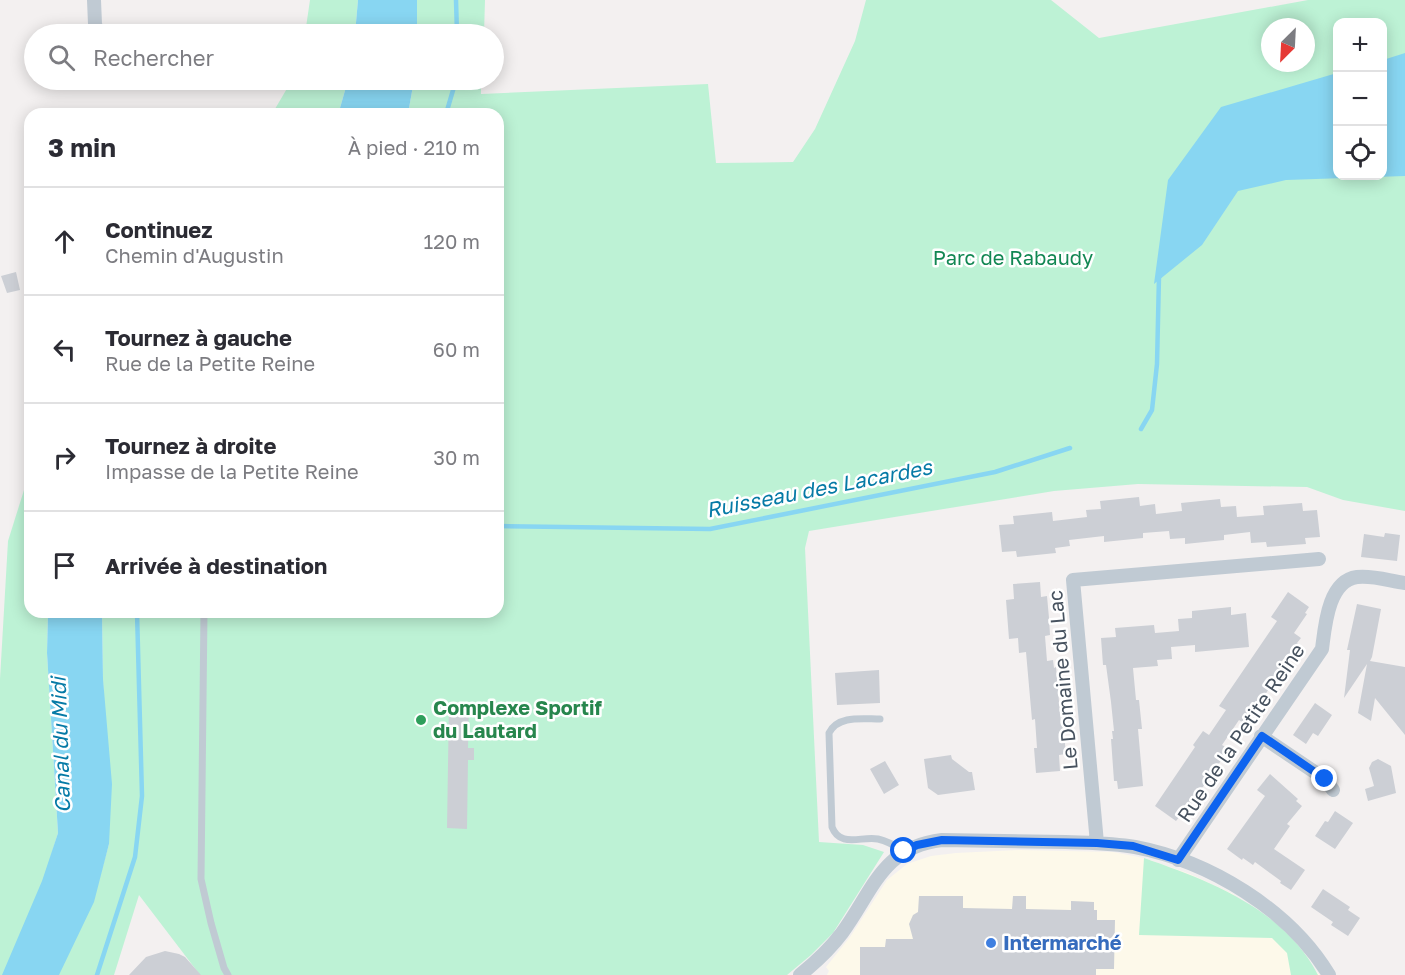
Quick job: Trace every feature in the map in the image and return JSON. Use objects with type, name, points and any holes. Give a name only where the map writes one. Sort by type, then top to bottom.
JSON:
[{"type":"street","points":[[94,0],[95,24]]},
{"type":"street","name":"Le Domaine du Lac","points":[[1097,843],[1073,580],[1319,559]]},
{"type":"street","name":"Rue de la Petite Reine","points":[[1178,860],[1322,650],[1326,622],[1335,594],[1348,580],[1371,577],[1405,583]]},
{"type":"street","points":[[1262,736],[1325,779],[1334,790]]},
{"type":"street","points":[[800,975],[831,947],[882,872],[904,851],[917,845],[942,840],[1097,843],[1133,846],[1178,860],[1229,882],[1273,912],[1308,945],[1329,975]]},
{"type":"lane","points":[[204,618],[201,879],[211,923],[228,975]]},
{"type":"lane","points":[[880,719],[842,720],[833,726],[829,733],[832,827],[837,837],[843,840],[875,839],[904,851]]},
{"type":"shaded area","points":[[1019,850],[1113,852],[1144,858],[1190,874],[1233,894],[1320,975],[827,975],[829,971],[826,967],[850,937],[887,880],[907,864],[931,856]]},
{"type":"green space","points":[[310,0],[358,0],[356,24],[306,24]]},
{"type":"green space","points":[[417,0],[485,0],[484,24],[417,24]]},
{"type":"green space","name":"Parc de Rabaudy","points":[[866,0],[1051,0],[1099,38],[1308,0],[1405,0],[1405,511],[1343,500],[1307,487],[1138,484],[1054,491],[809,531],[805,548],[819,842],[863,845],[884,852],[833,933],[787,975],[200,975],[139,895],[114,975],[0,975],[0,679],[8,541],[24,490],[24,618],[48,618],[47,653],[58,833],[49,862],[99,880],[109,844],[102,618],[504,618],[504,108],[409,108],[412,90],[481,90],[481,94],[708,84],[716,163],[793,162],[815,129],[855,41]]},
{"type":"green space","points":[[286,90],[345,90],[340,108],[276,108]]},
{"type":"green space","points":[[1144,858],[1194,877],[1243,900],[1286,932],[1318,975],[1291,975],[1287,953],[1272,938],[1139,935]]},
{"type":"water","points":[[358,0],[417,0],[417,24],[356,24]]},
{"type":"water","points":[[1405,53],[1405,176],[1387,177],[1387,59]]},
{"type":"water","points":[[1333,74],[1333,178],[1286,180],[1238,191],[1202,245],[1154,284],[1168,180],[1221,107]]},
{"type":"water","points":[[345,90],[412,90],[409,108],[340,108]]},
{"type":"water","name":"Canal du Midi","points":[[48,618],[102,618],[103,679],[112,784],[109,844],[94,902],[59,975],[2,975],[42,881],[58,833],[47,653]]},
{"type":"building","points":[[16,272],[20,290],[7,293],[1,276]]},
{"type":"building","points":[[1139,497],[1140,506],[1155,504],[1156,514],[1182,511],[1181,503],[1220,499],[1221,507],[1236,506],[1237,517],[1264,515],[1263,506],[1302,503],[1303,511],[1317,510],[1320,537],[1305,538],[1306,544],[1267,547],[1266,542],[1251,543],[1250,532],[1224,535],[1224,540],[1185,544],[1185,538],[1170,539],[1169,531],[1143,533],[1143,538],[1104,542],[1104,536],[1069,540],[1070,546],[1055,548],[1056,553],[1017,557],[1016,551],[1002,552],[999,525],[1014,524],[1013,516],[1052,512],[1053,521],[1087,517],[1086,510],[1101,509],[1100,501]]},
{"type":"building","points":[[1385,533],[1400,535],[1397,561],[1361,557],[1364,534],[1384,537]]},
{"type":"building","points":[[1040,582],[1041,597],[1047,596],[1049,618],[1050,635],[1045,636],[1047,661],[1053,660],[1054,668],[1056,667],[1066,754],[1059,755],[1060,771],[1036,773],[1035,719],[1032,720],[1026,652],[1019,653],[1018,638],[1009,639],[1006,600],[1014,599],[1013,584]]},
{"type":"building","points":[[1288,592],[1309,607],[1294,633],[1301,638],[1297,643],[1299,645],[1245,724],[1239,720],[1222,745],[1229,749],[1183,816],[1181,815],[1176,821],[1155,806],[1195,747],[1193,745],[1203,731],[1209,735],[1226,710],[1219,706],[1277,621],[1271,617]]},
{"type":"building","points":[[1357,604],[1381,609],[1370,661],[1405,667],[1405,735],[1375,698],[1371,721],[1358,713],[1367,664],[1344,698],[1350,650],[1347,650]]},
{"type":"building","points":[[1231,607],[1231,615],[1246,613],[1249,647],[1195,652],[1195,645],[1171,647],[1172,659],[1157,660],[1158,666],[1133,668],[1142,729],[1138,729],[1143,786],[1118,789],[1117,781],[1114,781],[1111,739],[1113,739],[1112,731],[1114,731],[1101,638],[1116,637],[1115,628],[1154,625],[1155,633],[1179,631],[1178,619],[1192,618],[1192,611]]},
{"type":"building","points":[[879,670],[880,703],[837,705],[835,673]]},
{"type":"building","points":[[449,702],[469,702],[468,748],[474,748],[474,760],[468,760],[467,829],[447,828]]},
{"type":"building","points":[[1315,703],[1332,715],[1318,736],[1313,733],[1306,744],[1293,735]]},
{"type":"building","points":[[951,755],[952,759],[972,772],[975,790],[938,795],[928,788],[924,759]]},
{"type":"building","points":[[1378,759],[1391,766],[1396,793],[1368,801],[1365,789],[1374,786],[1369,768],[1372,762]]},
{"type":"building","points":[[885,761],[899,785],[884,794],[870,769]]},
{"type":"building","points":[[1270,774],[1298,799],[1296,801],[1302,806],[1287,824],[1290,826],[1274,849],[1305,870],[1291,890],[1255,862],[1253,865],[1243,858],[1242,860],[1227,849],[1265,796],[1257,790]]},
{"type":"building","points":[[1335,811],[1353,823],[1335,849],[1315,836]]},
{"type":"building","points":[[1323,889],[1350,907],[1348,910],[1360,918],[1348,936],[1331,925],[1333,922],[1311,907]]},
{"type":"building","name":"Intermarché","points":[[919,896],[963,896],[963,908],[1012,909],[1013,896],[1026,896],[1026,909],[1071,910],[1071,901],[1094,902],[1097,920],[1115,920],[1114,969],[1096,969],[1096,975],[860,975],[860,947],[885,947],[886,939],[913,939],[909,924],[913,915],[918,912]]},
{"type":"building","points":[[165,951],[185,957],[201,975],[129,975],[146,957]]},
{"type":"waterway","points":[[456,0],[457,24]]},
{"type":"waterway","points":[[448,108],[453,90]]},
{"type":"waterway","name":"Ruisseau des Lacardes","points":[[1141,429],[1152,410],[1157,364],[1159,276]]},
{"type":"waterway","name":"Ruisseau des Lacardes","points":[[504,526],[710,529],[995,472],[1070,448]]},
{"type":"waterway","name":"Ruisseau des Lacardes","points":[[97,975],[135,857],[142,796],[137,618]]},
{"type":"place","name":"Complexe Sportif du Lautard","points":[[421,720]]},
{"type":"place","name":"Intermarché","points":[[991,943]]},
{"type":"route","points":[[904,851],[917,845],[942,840],[1097,843],[1133,846],[1178,860],[1262,736],[1325,779]]}]
